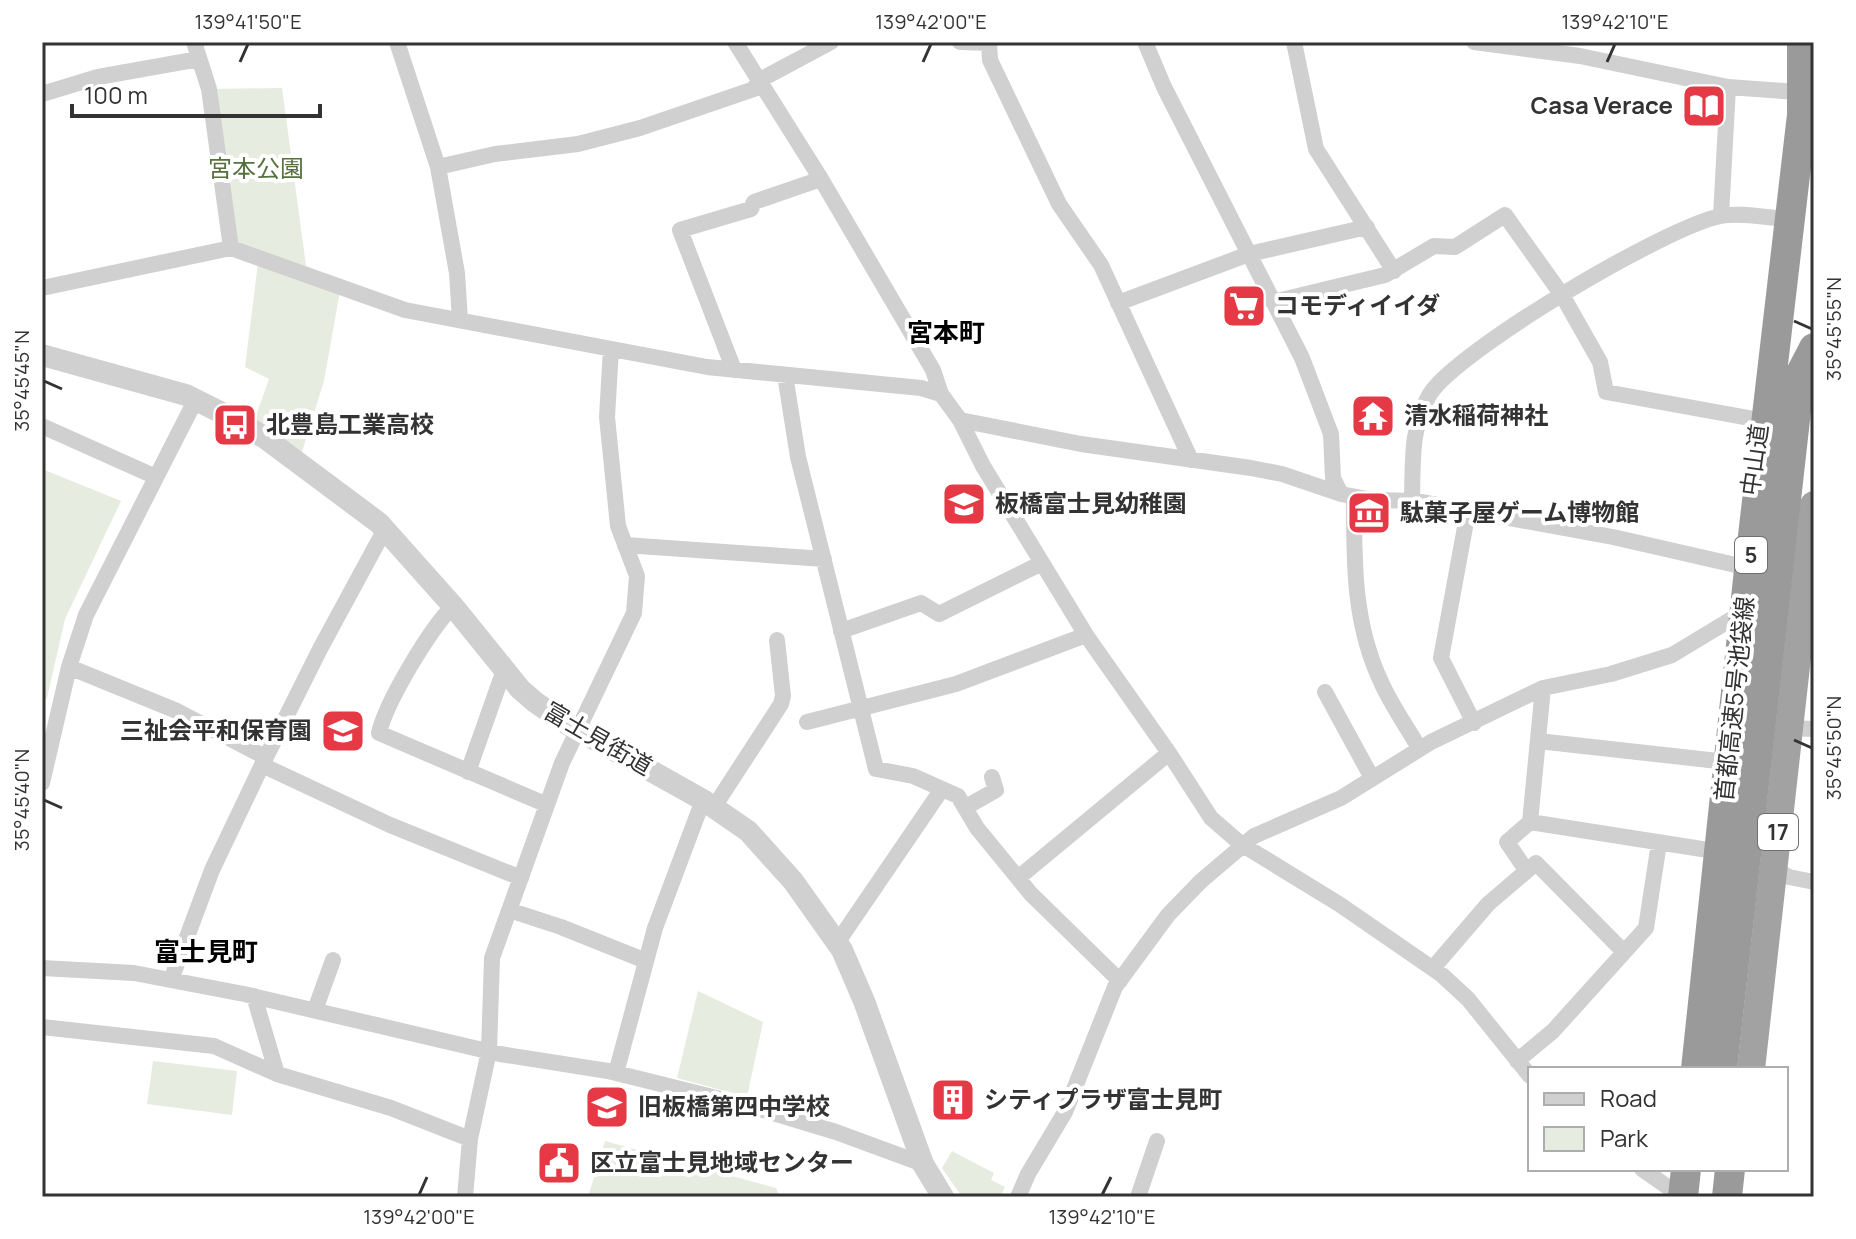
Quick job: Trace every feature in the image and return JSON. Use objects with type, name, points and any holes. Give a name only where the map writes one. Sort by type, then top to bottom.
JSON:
[{"type":"highway","name":"中山道","points":[[1683,1067],[1740,566],[1788,219],[1799,67]]},
{"type":"highway","points":[[1690,1067],[1799,67]]},
{"type":"highway","name":"首都高速5号池袋線","points":[[1696,1067],[1799,67]]},
{"type":"highway","name":"5","points":[[1722,1067],[1800,375],[1814,348]]},
{"type":"highway","points":[[1719,755],[1744,730],[1753,716],[1769,583],[1794,567],[1783,556],[1800,423],[1805,411],[1814,406]]},
{"type":"highway","name":"首都高速5号池袋線","points":[[1740,1067],[1814,406]]},
{"type":"highway","name":"17","points":[[1751,1067],[1773,869],[1802,729],[1794,567],[1814,505]]},
{"type":"highway","points":[[1736,1197],[1740,1171]]},
{"type":"street","points":[[194,42],[209,89],[231,248]]},
{"type":"street","points":[[397,42],[438,167],[457,273],[460,320]]},
{"type":"street","points":[[735,42],[821,179],[933,370],[941,394],[960,420],[983,466],[1086,635],[1211,818],[1241,844],[1339,904],[1433,968],[1468,999],[1528,1074]]},
{"type":"street","points":[[438,167],[495,154],[578,144],[640,128],[754,89],[758,81],[831,42]]},
{"type":"street","points":[[960,42],[989,43],[990,60],[1044,174],[1059,204],[1101,265],[1191,460]]},
{"type":"street","points":[[1145,42],[1164,87],[1302,358],[1323,407],[1331,434],[1333,478],[1348,495],[1353,576],[1364,637],[1382,684],[1419,748]]},
{"type":"street","points":[[1294,42],[1316,149],[1394,271]]},
{"type":"street","points":[[1474,42],[1582,49],[1728,87],[1799,67]]},
{"type":"street","points":[[42,94],[98,77],[199,59]]},
{"type":"street","points":[[1721,216],[1728,87]]},
{"type":"street","points":[[734,370],[680,230],[751,209],[754,202],[821,179]]},
{"type":"street","points":[[1273,302],[1385,275],[1434,246],[1455,247],[1505,215],[1562,295],[1600,362],[1606,392],[1760,420]]},
{"type":"street","points":[[1412,501],[1415,428],[1430,395],[1443,378],[1475,353],[1607,267],[1683,230],[1721,216],[1788,219]]},
{"type":"street","points":[[1118,303],[1249,254],[1367,227]]},
{"type":"street","points":[[42,288],[231,248],[405,310],[734,370],[921,388],[941,394]]},
{"type":"street","points":[[465,1197],[470,1139],[489,1051],[492,958],[545,804],[634,613],[637,576],[618,526],[607,417],[611,349]]},
{"type":"street","name":"富士見街道","points":[[42,355],[196,399],[265,438],[385,529],[526,696],[578,730],[709,803],[736,821],[759,842],[793,881],[837,943],[864,1001],[923,1164],[943,1197]]},
{"type":"street","points":[[785,375],[798,457],[876,769],[913,776],[958,796],[977,828],[1031,894],[1120,981]]},
{"type":"street","points":[[42,783],[69,667],[86,615],[196,399]]},
{"type":"street","points":[[960,420],[1081,444],[1282,474],[1348,495],[1373,500],[1412,501],[1613,537],[1740,566],[1794,567]]},
{"type":"street","points":[[42,426],[156,477]]},
{"type":"street","points":[[1468,511],[1441,658],[1474,723]]},
{"type":"street","points":[[171,980],[212,870],[320,649],[385,529]]},
{"type":"street","points":[[625,545],[824,559]]},
{"type":"street","points":[[841,631],[921,603],[939,614],[1042,563]]},
{"type":"street","points":[[453,606],[442,617],[407,674],[382,721],[379,733],[545,804]]},
{"type":"street","points":[[1018,1197],[1065,1112],[1115,987],[1168,915],[1241,844],[1341,798],[1419,748],[1543,688],[1611,674],[1672,655],[1735,617]]},
{"type":"street","points":[[807,722],[956,684],[1086,635]]},
{"type":"street","points":[[616,1073],[668,888],[709,803],[781,704],[783,696],[777,640]]},
{"type":"street","points":[[69,667],[177,711],[264,761],[390,825],[521,878]]},
{"type":"street","points":[[468,772],[504,670]]},
{"type":"street","points":[[1526,870],[1507,842],[1530,822],[1543,688]]},
{"type":"street","points":[[1325,692],[1372,778]]},
{"type":"street","points":[[1538,741],[1719,755]]},
{"type":"street","points":[[1018,878],[1169,753]]},
{"type":"street","points":[[966,807],[996,790],[992,777]]},
{"type":"street","points":[[837,943],[942,789]]},
{"type":"street","points":[[1530,822],[1708,850]]},
{"type":"street","points":[[1517,1061],[1553,1031],[1646,928],[1659,843]]},
{"type":"street","points":[[1433,968],[1488,904],[1536,863],[1624,952]]},
{"type":"street","points":[[1773,869],[1789,877],[1814,882]]},
{"type":"street","points":[[509,910],[646,961]]},
{"type":"street","points":[[315,1010],[333,960]]},
{"type":"street","points":[[42,968],[134,973],[254,996],[489,1051],[616,1073],[766,1111],[836,1132],[923,1164]]},
{"type":"street","points":[[254,996],[277,1074]]},
{"type":"street","points":[[42,1027],[214,1046],[277,1074],[391,1108],[470,1139]]},
{"type":"street","points":[[1138,1197],[1157,1141]]},
{"type":"street","points":[[1649,1171],[1694,1183]]},
{"type":"green space","name":"宮本公園","points":[[282,88],[307,273],[231,248],[209,89]]},
{"type":"green space","points":[[258,263],[340,291],[324,381],[300,458],[253,424],[269,379],[245,367]]},
{"type":"green space","points":[[42,469],[121,501],[65,619],[47,698],[42,702]]},
{"type":"green space","points":[[698,991],[763,1022],[747,1097],[677,1078]]},
{"type":"green space","points":[[153,1061],[237,1071],[232,1115],[147,1104]]},
{"type":"green space","points":[[605,1141],[776,1188],[780,1197],[588,1197]]},
{"type":"green space","points":[[952,1151],[994,1173],[991,1180],[1005,1187],[1000,1197],[962,1197],[942,1168]]},
{"type":"place","name":"Casa Verace","points":[[1704,106]]},
{"type":"place","name":"コモディイイダ","points":[[1244,306]]},
{"type":"place","name":"清水稲荷神社","points":[[1373,416]]},
{"type":"place","name":"北豊島工業高校","points":[[235,425]]},
{"type":"place","name":"板橋富士見幼稚園","points":[[964,504]]},
{"type":"place","name":"駄菓子屋ゲーム博物館","points":[[1369,513]]},
{"type":"place","name":"三祉会平和保育園","points":[[343,731]]},
{"type":"place","name":"シティプラザ富士見町","points":[[953,1100]]},
{"type":"place","name":"旧板橋第四中学校","points":[[607,1107]]},
{"type":"place","name":"区立富士見地域センター","points":[[559,1163]]},
{"type":"district","name":"宮本町","points":[[946,333]]},
{"type":"district","name":"富士見町","points":[[206,952]]}]
